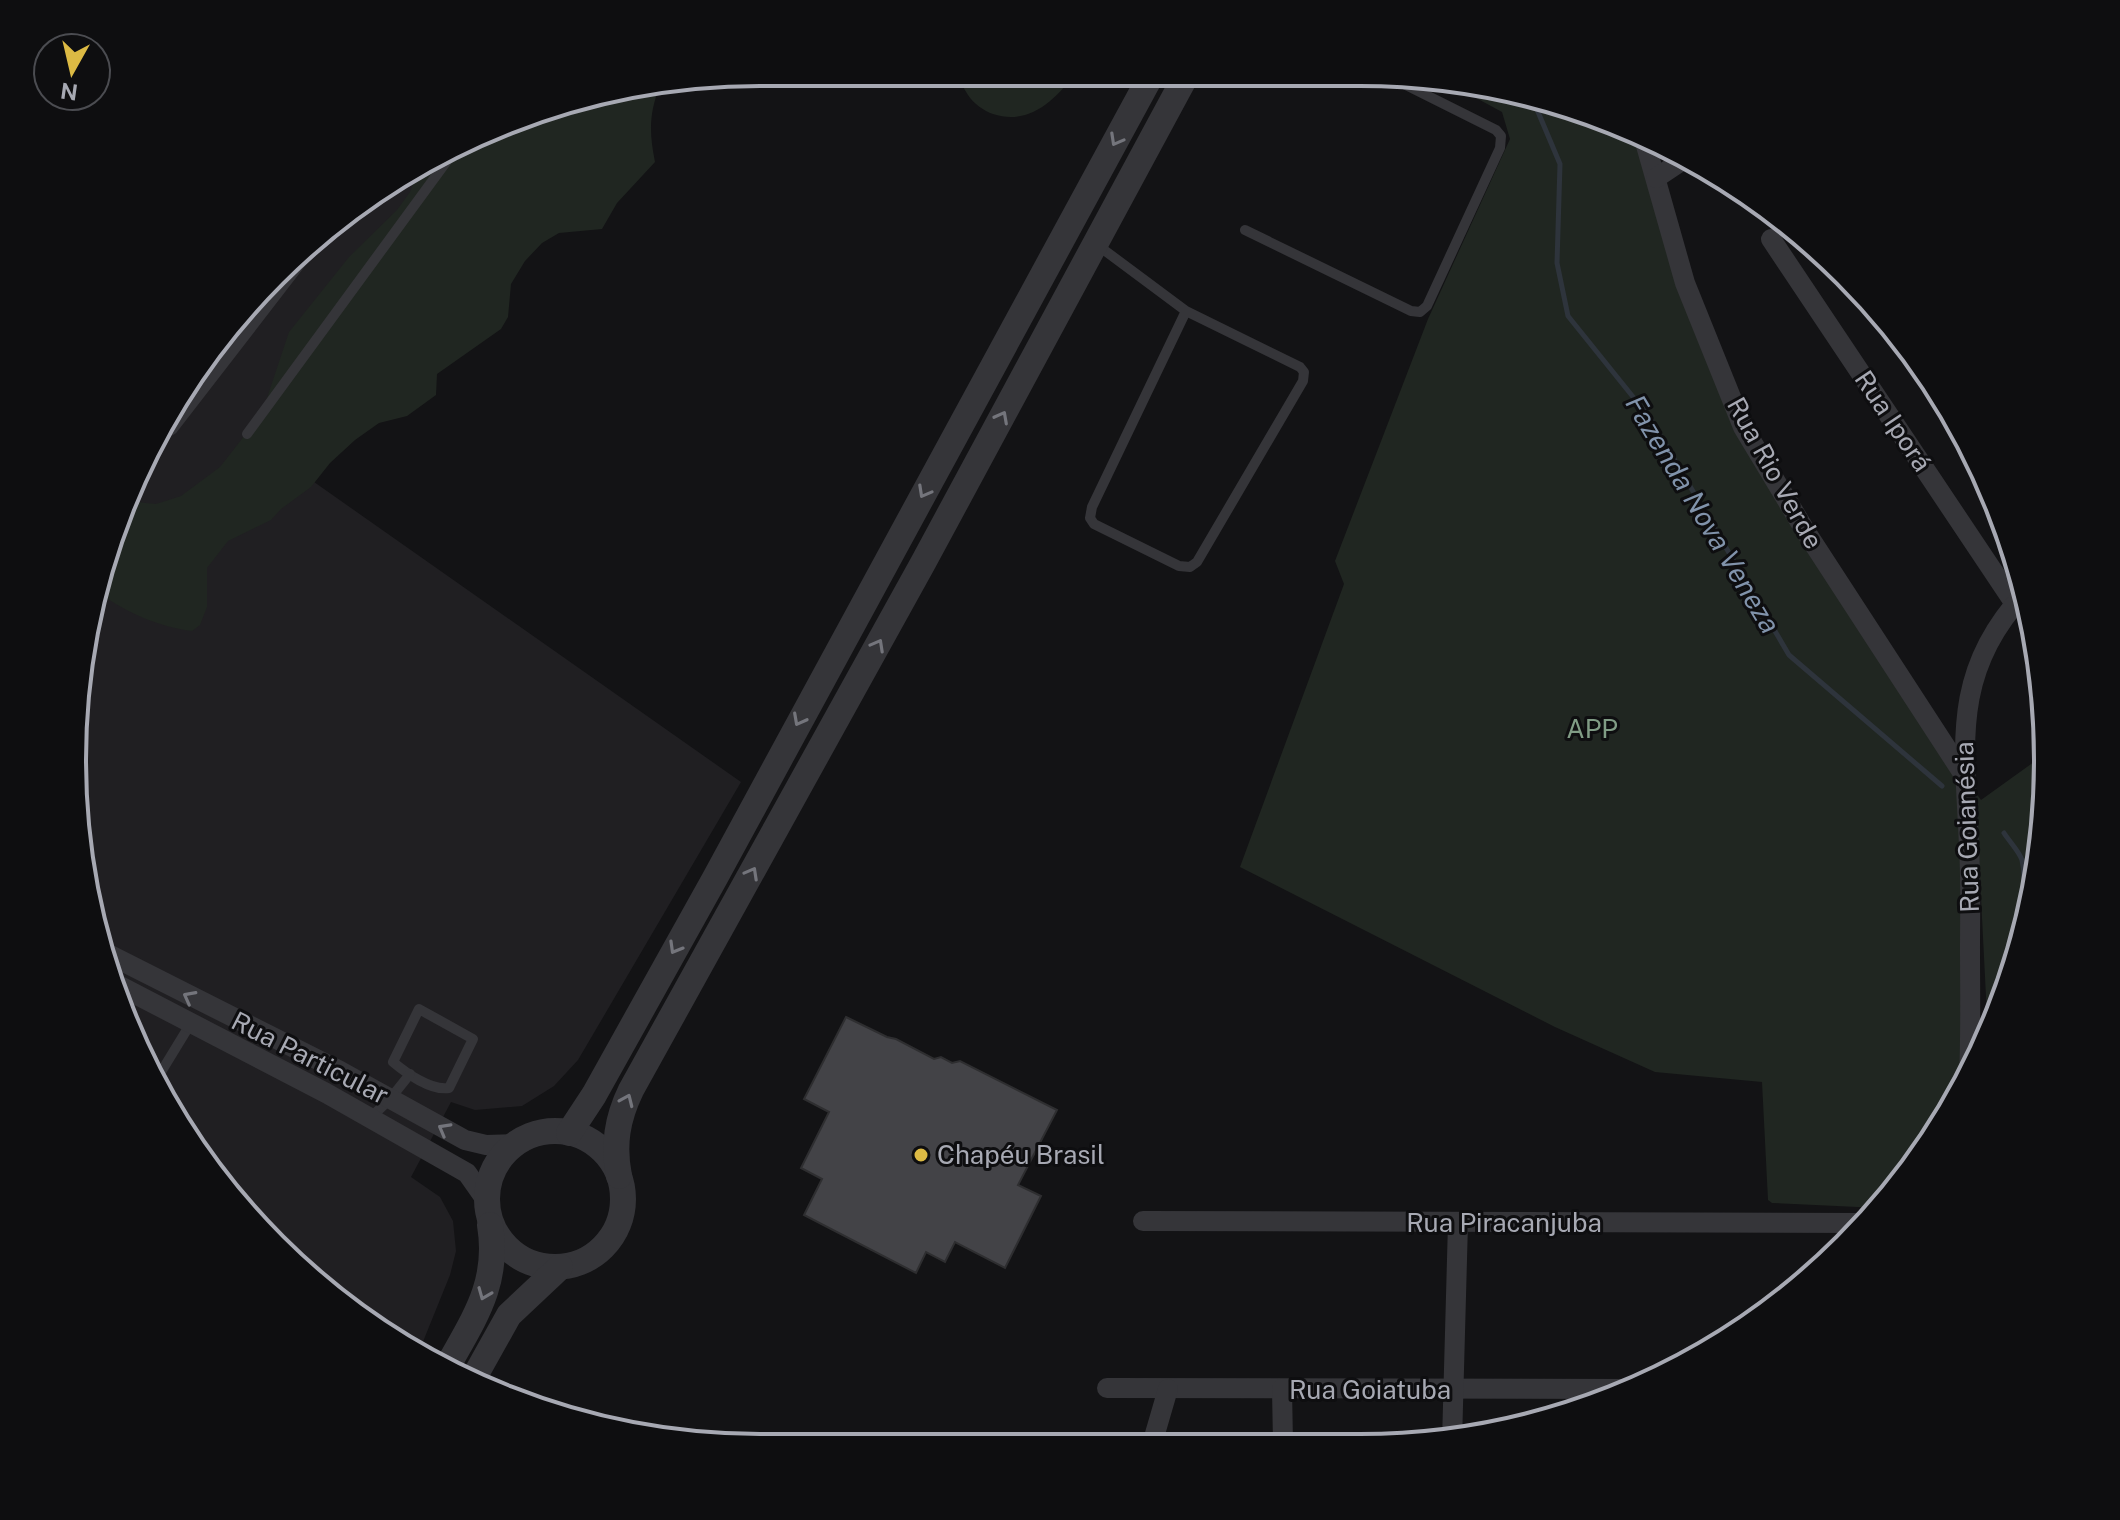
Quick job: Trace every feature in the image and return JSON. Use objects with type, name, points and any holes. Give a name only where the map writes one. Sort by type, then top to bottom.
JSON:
[{"type":"street","points":[[569,1133],[594,1095],[715,878],[1145,86]]},
{"type":"street","points":[[487,1209],[495,1232],[516,1255],[545,1266],[574,1264],[598,1251],[615,1230],[623,1203],[615,1154],[617,1129],[631,1090],[916,577],[1180,86]]},
{"type":"street","name":"Rua Rio Verde","points":[[1648,151],[1685,283],[1743,427],[1806,532],[1964,775]]},
{"type":"street","points":[[1656,178],[1676,165]]},
{"type":"street","name":"Rua Iporá","points":[[1771,239],[2011,586]]},
{"type":"street","name":"Rua Goianésia","points":[[1969,1047],[1969,845],[1964,728],[1969,690],[1980,661],[2016,606]]},
{"type":"street","name":"Rua Particular","points":[[116,958],[340,1071],[465,1140],[486,1145],[519,1144]]},
{"type":"street","name":"Rua Particular","points":[[127,990],[326,1093],[467,1173],[487,1209]]},
{"type":"street","points":[[326,1093],[340,1071]]},
{"type":"street","points":[[451,1359],[486,1292],[492,1271],[494,1249],[487,1209],[488,1183],[494,1166],[505,1152],[535,1134],[552,1131],[569,1133],[586,1138],[600,1148],[619,1176]]},
{"type":"street","name":"Rua Piracanjuba","points":[[1143,1221],[1850,1223]]},
{"type":"street","points":[[1452,1427],[1458,1223]]},
{"type":"street","points":[[478,1371],[509,1315],[560,1267]]},
{"type":"street","name":"Rua Goiatuba","points":[[1107,1388],[1597,1391]]},
{"type":"street","points":[[1155,1434],[1168,1389]]},
{"type":"street","points":[[1282,1389],[1283,1434]]},
{"type":"lane","points":[[1245,230],[1411,311],[1420,312],[1427,306],[1500,148],[1501,136],[1496,130],[1412,88]]},
{"type":"lane","points":[[247,434],[444,165]]},
{"type":"lane","points":[[1095,243],[1186,311],[1300,367],[1304,372],[1303,381],[1197,562],[1190,567],[1179,566],[1094,524],[1090,518],[1092,507],[1186,311]]},
{"type":"lane","points":[[418,1010],[473,1039],[449,1088],[441,1089],[410,1074],[394,1064],[393,1060],[418,1010]]},
{"type":"lane","points":[[162,1070],[191,1023]]},
{"type":"lane","points":[[370,1118],[410,1074]]},
{"type":"shaded area","points":[[455,160],[250,437],[741,782],[578,1060],[554,1086],[522,1106],[475,1110],[451,1102],[411,1177],[440,1197],[453,1221],[456,1251],[450,1275],[422,1344],[350,1295],[316,1267],[283,1237],[225,1170],[176,1097],[137,1018],[122,977],[99,891],[87,804],[86,760],[92,672],[109,586],[137,502],[176,423],[225,350],[283,283],[350,225],[423,176]]},
{"type":"green space","points":[[963,86],[1065,86],[1040,108],[1006,117],[990,113],[976,104]]},
{"type":"green space","points":[[657,94],[651,123],[655,162],[617,203],[602,229],[559,233],[542,243],[525,261],[511,284],[508,317],[501,329],[437,374],[436,395],[407,416],[379,423],[355,440],[330,463],[311,487],[271,520],[228,541],[207,568],[207,607],[200,625],[192,631],[156,623],[106,597],[137,502],[156,504],[181,496],[220,467],[262,413],[289,332],[349,257],[397,210],[414,182],[423,176],[502,137],[586,109]]},
{"type":"green space","name":"APP","points":[[1472,96],[1577,122],[1645,150],[1737,427],[1981,800],[2034,762],[2033,804],[2021,891],[2011,934],[1987,1008],[1979,858],[1969,1048],[1944,1097],[1920,1134],[1864,1207],[1772,1203],[1768,1200],[1762,1082],[1655,1072],[1555,1027],[1240,867],[1344,584],[1335,561],[1428,319],[1510,139],[1502,112]]},
{"type":"building","name":"Chapéu Brasil","points":[[846,1017],[934,1059],[941,1057],[952,1063],[960,1061],[1057,1110],[1018,1185],[1041,1196],[1005,1268],[955,1242],[945,1262],[926,1252],[916,1273],[804,1215],[822,1179],[801,1168],[829,1112],[804,1099]]},
{"type":"waterway","name":"Fazenda Nova Veneza","points":[[1537,110],[1560,164],[1557,263],[1568,316],[1650,418],[1789,655],[1942,786]]},
{"type":"waterway","points":[[2004,833],[2022,860],[2024,873]]},
{"type":"place","name":"Chapéu Brasil","points":[[921,1155]]}]
